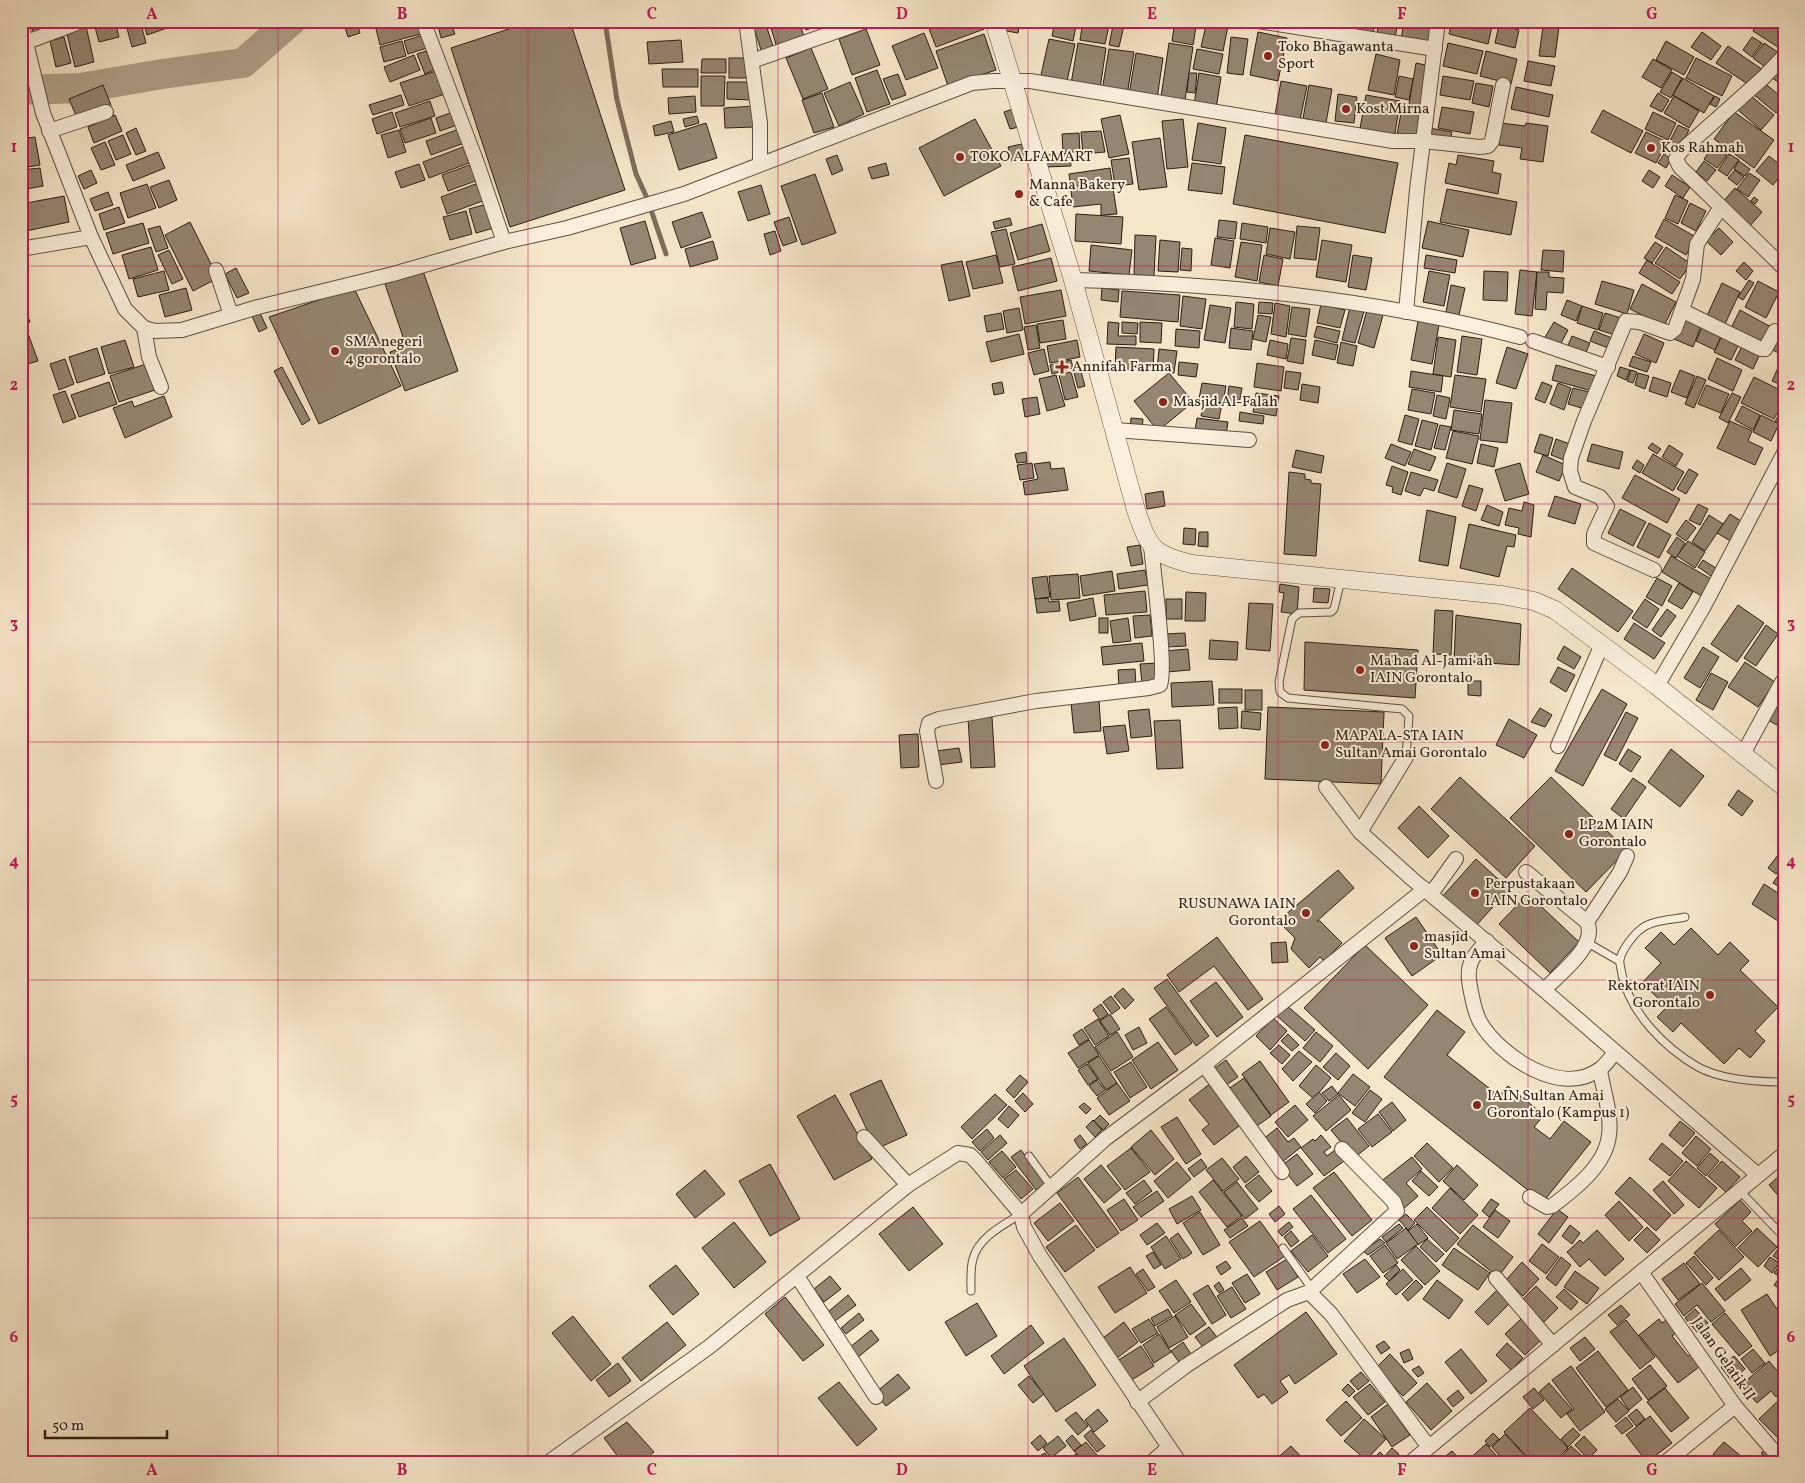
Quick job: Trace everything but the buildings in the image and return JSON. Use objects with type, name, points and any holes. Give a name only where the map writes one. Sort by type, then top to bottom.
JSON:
[{"type":"street","points":[[28,48],[82,21]]},
{"type":"street","points":[[423,21],[480,170],[504,242]]},
{"type":"street","points":[[746,21],[760,123],[760,164]]},
{"type":"street","points":[[752,61],[866,21]]},
{"type":"street","points":[[994,21],[1073,280],[1136,510],[1144,533],[1158,553],[1192,564],[1502,595],[1534,602],[1556,610],[1657,686],[1784,787]]},
{"type":"street","points":[[1258,21],[1435,49]]},
{"type":"street","points":[[1406,312],[1423,141],[1438,21]]},
{"type":"street","points":[[21,22],[43,114],[91,237],[126,309],[144,328],[155,332],[182,330],[231,315],[393,274],[504,242],[568,228],[684,194],[972,83],[1030,81],[1393,140],[1480,147],[1490,144],[1503,85]]},
{"type":"street","points":[[1784,56],[1763,78],[1677,156],[1677,163],[1680,167],[1784,268]]},
{"type":"street","points":[[49,131],[106,112]]},
{"type":"street","points":[[1654,570],[1594,543],[1594,534],[1607,506],[1600,497],[1575,487],[1571,477],[1571,458],[1584,421],[1626,322],[1639,322],[1670,333],[1676,329],[1693,279],[1697,244],[1721,207]]},
{"type":"street","points":[[21,249],[91,237]]},
{"type":"street","points":[[216,270],[231,315]]},
{"type":"street","points":[[1073,280],[1285,292],[1406,312],[1526,339],[1608,367]]},
{"type":"street","points":[[1683,311],[1761,349],[1765,349],[1775,331]]},
{"type":"street","points":[[144,328],[149,357],[161,386]]},
{"type":"street","points":[[1115,430],[1249,440]]},
{"type":"street","points":[[1657,686],[1704,606],[1784,452]]},
{"type":"street","points":[[936,781],[926,731],[929,723],[939,719],[1036,701],[1149,688],[1160,685],[1162,681],[1161,657],[1152,546]]},
{"type":"street","points":[[1558,746],[1602,644]]},
{"type":"street","points":[[1742,754],[1782,682]]},
{"type":"street","points":[[1360,832],[1406,757]]},
{"type":"street","points":[[1330,791],[1360,832],[1757,1174]]},
{"type":"street","points":[[1587,922],[1620,872],[1627,856]]},
{"type":"street","points":[[1021,1214],[1105,1139],[1204,1065],[1428,891],[1456,858]]},
{"type":"street","points":[[1526,872],[1587,922],[1590,936],[1588,943],[1544,990]]},
{"type":"street","points":[[1487,941],[1470,963],[1468,976],[1474,1008],[1480,1022],[1516,1059],[1535,1071],[1570,1079],[1600,1070],[1615,1052]]},
{"type":"street","points":[[1204,1065],[1282,1172]]},
{"type":"street","points":[[1530,1197],[1547,1207],[1552,1206],[1591,1171],[1599,1161],[1609,1136],[1600,1070]]},
{"type":"street","points":[[864,1137],[908,1185]]},
{"type":"street","points":[[1137,1402],[1257,1319],[1287,1300],[1311,1291],[1397,1211],[1394,1202],[1342,1149]]},
{"type":"street","points":[[549,1462],[710,1347],[908,1185],[953,1155],[965,1154],[976,1161],[1021,1214],[1024,1227],[1040,1256],[1179,1462]]},
{"type":"street","points":[[1411,1462],[1757,1174],[1784,1154]]},
{"type":"street","name":"Jalan Gelatik II","points":[[1641,1272],[1735,1406],[1783,1462]]},
{"type":"street","points":[[798,1276],[876,1397]]},
{"type":"street","points":[[1496,1278],[1553,1345]]},
{"type":"street","points":[[1311,1291],[1331,1314],[1428,1446]]},
{"type":"street","points":[[1666,1462],[1735,1406]]},
{"type":"street","points":[[1152,1462],[1168,1448]]},
{"type":"lane","points":[[1341,579],[1334,609],[1331,612],[1299,613],[1292,619],[1279,682],[1280,692],[1288,698],[1402,709],[1409,716],[1406,757]]},
{"type":"lane","points":[[1684,917],[1659,921],[1641,928],[1628,944],[1619,961],[1625,986],[1640,1011],[1652,1030],[1676,1053],[1700,1068],[1730,1078],[1784,1082]]},
{"type":"lane","points":[[1588,943],[1619,961]]},
{"type":"lane","points":[[1029,1156],[1051,1186]]},
{"type":"lane","points":[[1739,1190],[1784,1237]]},
{"type":"lane","points":[[971,1291],[973,1259],[978,1249],[984,1240],[1021,1214]]},
{"type":"lane","points":[[1282,1248],[1311,1291]]},
{"type":"waterway","points":[[21,90],[81,88],[243,63],[291,21]]},
{"type":"waterway","points":[[605,21],[617,100],[636,174],[647,198],[666,254]]},
{"type":"place","name":"Toko Bhagawanta Sport","points":[[1268,56]]},
{"type":"place","name":"Kost Mirna","points":[[1346,109]]},
{"type":"place","name":"Kos Rahmah","points":[[1651,148]]},
{"type":"place","name":"TOKO ALFAMART","points":[[960,157]]},
{"type":"place","name":"Manna Bakery & Cafe","points":[[1019,194]]},
{"type":"place","name":"SMA negeri 4 gorontalo","points":[[335,351]]},
{"type":"place","name":"Annifah Farma","points":[[1062,367]]},
{"type":"place","name":"Masjid Al-Falah","points":[[1163,402]]},
{"type":"place","name":"Ma'had Al-Jami'ah IAIN Gorontalo","points":[[1360,670]]},
{"type":"place","name":"MAPALA-STA IAIN Sultan Amai Gorontalo","points":[[1325,745]]},
{"type":"place","name":"LP2M IAIN Gorontalo","points":[[1569,834]]},
{"type":"place","name":"Perpustakaan IAIN Gorontalo","points":[[1475,893]]},
{"type":"place","name":"RUSUNAWA IAIN Gorontalo","points":[[1306,913]]},
{"type":"place","name":"masjid Sultan Amai","points":[[1414,946]]},
{"type":"place","name":"Rektorat IAIN Gorontalo","points":[[1710,995]]},
{"type":"place","name":"IAIN Sultan Amai Gorontalo (Kampus 1)","points":[[1477,1105]]}]
